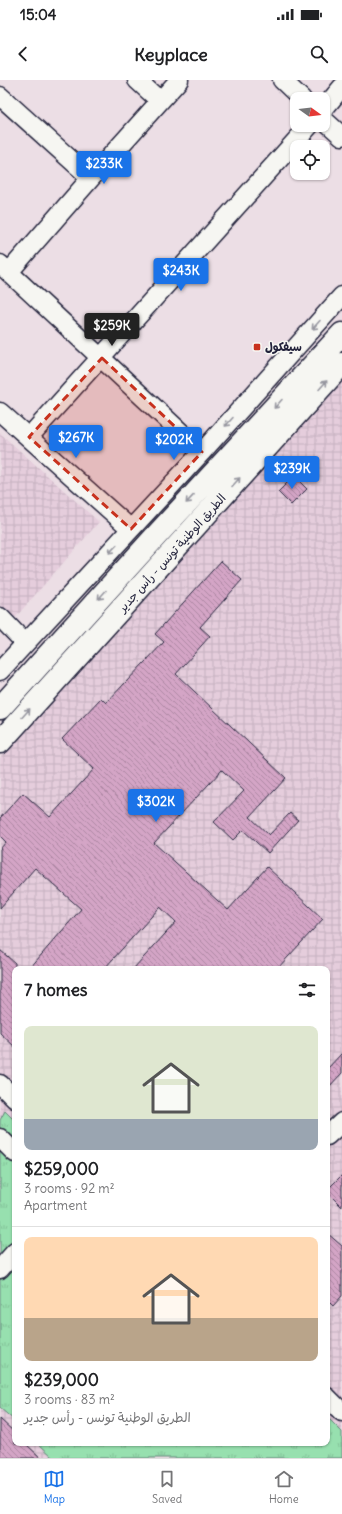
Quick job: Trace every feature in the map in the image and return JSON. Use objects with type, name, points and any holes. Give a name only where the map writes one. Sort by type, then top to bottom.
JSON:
[{"type":"main road","name":"الطريق الوطنية تونس - رأس جدير","points":[[0,708],[155,536],[342,334]]},
{"type":"main road","name":"الطريق الوطنية تونس - رأس جدير","points":[[0,742],[342,364]]},
{"type":"street","points":[[137,80],[160,101]]},
{"type":"street","points":[[179,80],[91,178],[5,268],[202,452]]},
{"type":"street","points":[[282,80],[295,92]]},
{"type":"street","points":[[330,102],[342,87]]},
{"type":"street","points":[[0,96],[91,178]]},
{"type":"street","points":[[330,125],[342,136]]},
{"type":"street","points":[[29,437],[102,358],[304,132]]},
{"type":"street","points":[[0,670],[202,452],[342,296]]},
{"type":"street","points":[[0,412],[131,529]]},
{"type":"street","points":[[0,617],[25,643]]},
{"type":"street","points":[[0,1084],[12,1096]]},
{"type":"street","points":[[330,1133],[342,1122]]},
{"type":"street","points":[[0,1138],[12,1150]]},
{"type":"street","points":[[0,1269],[12,1255]]},
{"type":"street","points":[[330,1400],[342,1412]]},
{"type":"highlighted area","points":[[102,358],[202,452],[131,529],[29,437]]},
{"type":"shaded area","points":[[342,378],[342,1458],[0,1458],[0,758]]},
{"type":"shaded area","points":[[0,433],[99,522],[14,619],[0,606]]},
{"type":"green space","points":[[5,1111],[12,1118],[12,1418],[0,1408],[0,1120]]},
{"type":"green space","points":[[330,1420],[342,1432],[342,1458],[54,1458],[41,1446],[330,1446]]},
{"type":"building","points":[[294,476],[307,489],[291,505],[278,492]]},
{"type":"building","points":[[221,561],[242,580],[200,627],[210,636],[176,674],[286,778],[250,817],[269,835],[290,813],[298,820],[268,853],[243,830],[233,840],[214,822],[244,791],[222,770],[154,843],[228,910],[267,867],[323,919],[280,966],[136,966],[176,922],[160,907],[107,966],[32,966],[81,909],[35,868],[0,908],[0,849],[6,842],[0,836],[0,818],[23,793],[50,817],[94,769],[62,739],[101,698],[106,703],[164,642],[155,634]]},
{"type":"building","points":[[0,950],[15,963],[15,966],[12,966],[12,1044],[0,1033]]},
{"type":"building","points":[[342,1053],[342,1073],[330,1086],[330,1066]]},
{"type":"building","points":[[342,1175],[342,1207],[330,1195],[330,1187]]},
{"type":"building","points":[[330,1236],[342,1246],[342,1296],[333,1306],[330,1303]]},
{"type":"building","points":[[0,1419],[12,1430],[12,1446],[28,1446],[41,1458],[0,1458]]},
{"type":"place","name":"سيفكول","points":[[257,347]]}]
